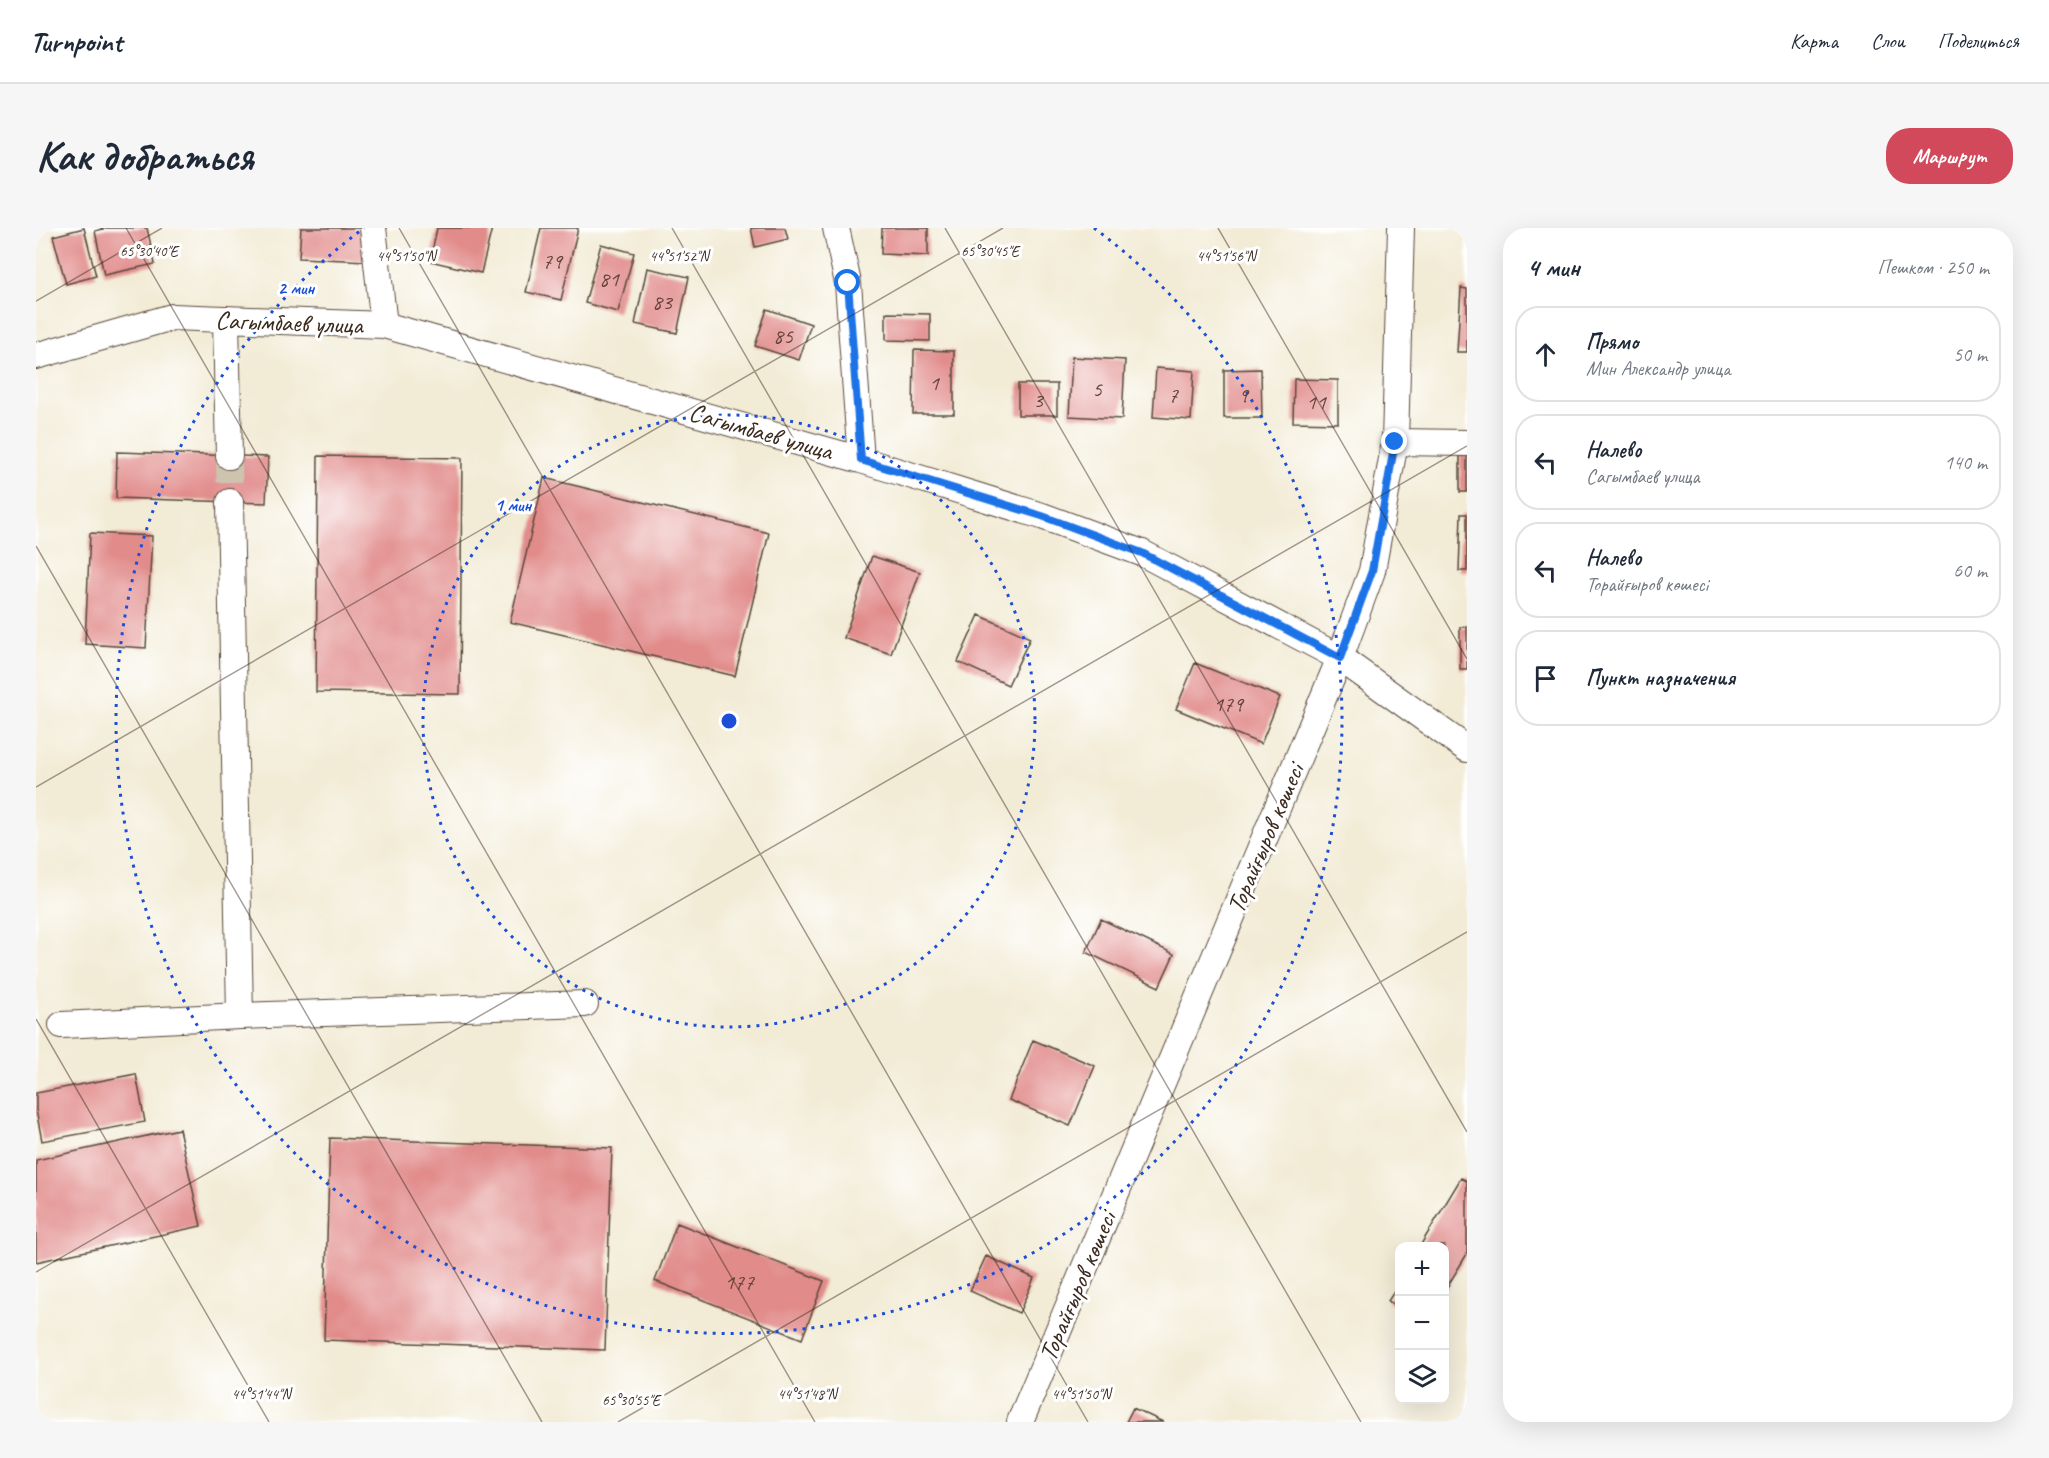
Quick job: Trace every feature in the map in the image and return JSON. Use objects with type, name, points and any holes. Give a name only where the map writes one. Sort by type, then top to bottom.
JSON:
[{"type":"street","points":[[373,228],[384,325]]},
{"type":"street","points":[[836,228],[848,283],[861,460]]},
{"type":"street","name":"Торайғыров көшесі","points":[[1020,1422],[1340,658],[1372,571],[1395,442],[1401,228]]},
{"type":"street","name":"Сагымбаев улица","points":[[36,356],[172,317],[384,325],[861,460],[1042,516],[1142,553],[1340,658],[1467,749]]},
{"type":"street","points":[[226,319],[229,456]]},
{"type":"street","points":[[1395,442],[1467,443]]},
{"type":"street","points":[[230,502],[240,1016]]},
{"type":"street","points":[[62,1024],[585,1004]]},
{"type":"building","points":[[84,228],[96,276],[66,284],[53,236]]},
{"type":"building","points":[[107,228],[147,228],[155,264],[104,275],[95,231]]},
{"type":"building","points":[[301,228],[368,228],[367,261],[299,258]]},
{"type":"building","points":[[437,228],[492,228],[481,273],[430,261]]},
{"type":"building","points":[[541,228],[578,228],[561,300],[526,292]]},
{"type":"building","points":[[751,228],[785,228],[788,239],[755,247]]},
{"type":"building","points":[[882,228],[928,228],[928,256],[881,254]]},
{"type":"building","points":[[601,244],[634,253],[618,312],[585,303]]},
{"type":"building","points":[[647,268],[689,277],[677,333],[635,324]]},
{"type":"building","points":[[1461,288],[1467,289],[1467,352],[1457,352]]},
{"type":"building","points":[[767,309],[811,324],[799,360],[755,346]]},
{"type":"building","points":[[886,313],[930,314],[930,341],[886,340]]},
{"type":"building","points":[[914,350],[954,351],[954,414],[913,414]]},
{"type":"building","points":[[1072,357],[1125,360],[1122,419],[1069,416]]},
{"type":"building","points":[[1156,368],[1194,371],[1191,420],[1153,417]]},
{"type":"building","points":[[1261,369],[1262,418],[1224,418],[1224,370]]},
{"type":"building","points":[[1294,379],[1338,380],[1338,423],[1293,422]]},
{"type":"building","points":[[1018,384],[1057,384],[1057,415],[1018,415]]},
{"type":"building","points":[[117,452],[268,457],[266,503],[116,498]]},
{"type":"building","points":[[1460,454],[1467,454],[1467,492],[1460,492]]},
{"type":"building","points":[[318,456],[462,458],[460,694],[316,692]]},
{"type":"building","points":[[544,478],[769,533],[735,676],[510,622]]},
{"type":"building","points":[[1461,514],[1467,514],[1467,571],[1459,571]]},
{"type":"building","points":[[90,533],[152,536],[146,648],[85,644]]},
{"type":"building","points":[[872,556],[920,572],[891,654],[844,638]]},
{"type":"building","points":[[979,615],[1030,638],[1008,685],[958,662]]},
{"type":"building","points":[[1460,627],[1467,627],[1467,669],[1460,669]]},
{"type":"building","points":[[1195,663],[1280,697],[1261,744],[1176,709]]},
{"type":"building","points":[[1101,919],[1174,954],[1159,987],[1086,952]]},
{"type":"building","points":[[1033,1040],[1095,1066],[1070,1126],[1009,1100]]},
{"type":"building","points":[[136,1074],[145,1122],[42,1141],[36,1110],[36,1093]]},
{"type":"building","points":[[179,1129],[201,1226],[36,1262],[36,1160]]},
{"type":"building","points":[[330,1138],[612,1148],[605,1350],[324,1340]]},
{"type":"building","points":[[1461,1178],[1467,1181],[1467,1254],[1449,1284],[1449,1242],[1422,1242]]},
{"type":"building","points":[[677,1223],[824,1281],[802,1339],[655,1281]]},
{"type":"building","points":[[986,1256],[1034,1278],[1019,1313],[970,1291]]},
{"type":"building","points":[[1395,1290],[1395,1305],[1388,1301]]},
{"type":"building","points":[[1133,1408],[1163,1422],[1126,1422]]},
{"type":"tunnel","points":[[229,456],[230,502]]},
{"type":"route","points":[[848,283],[861,460],[1042,516],[1142,553],[1340,658],[1372,571],[1395,442]]}]
